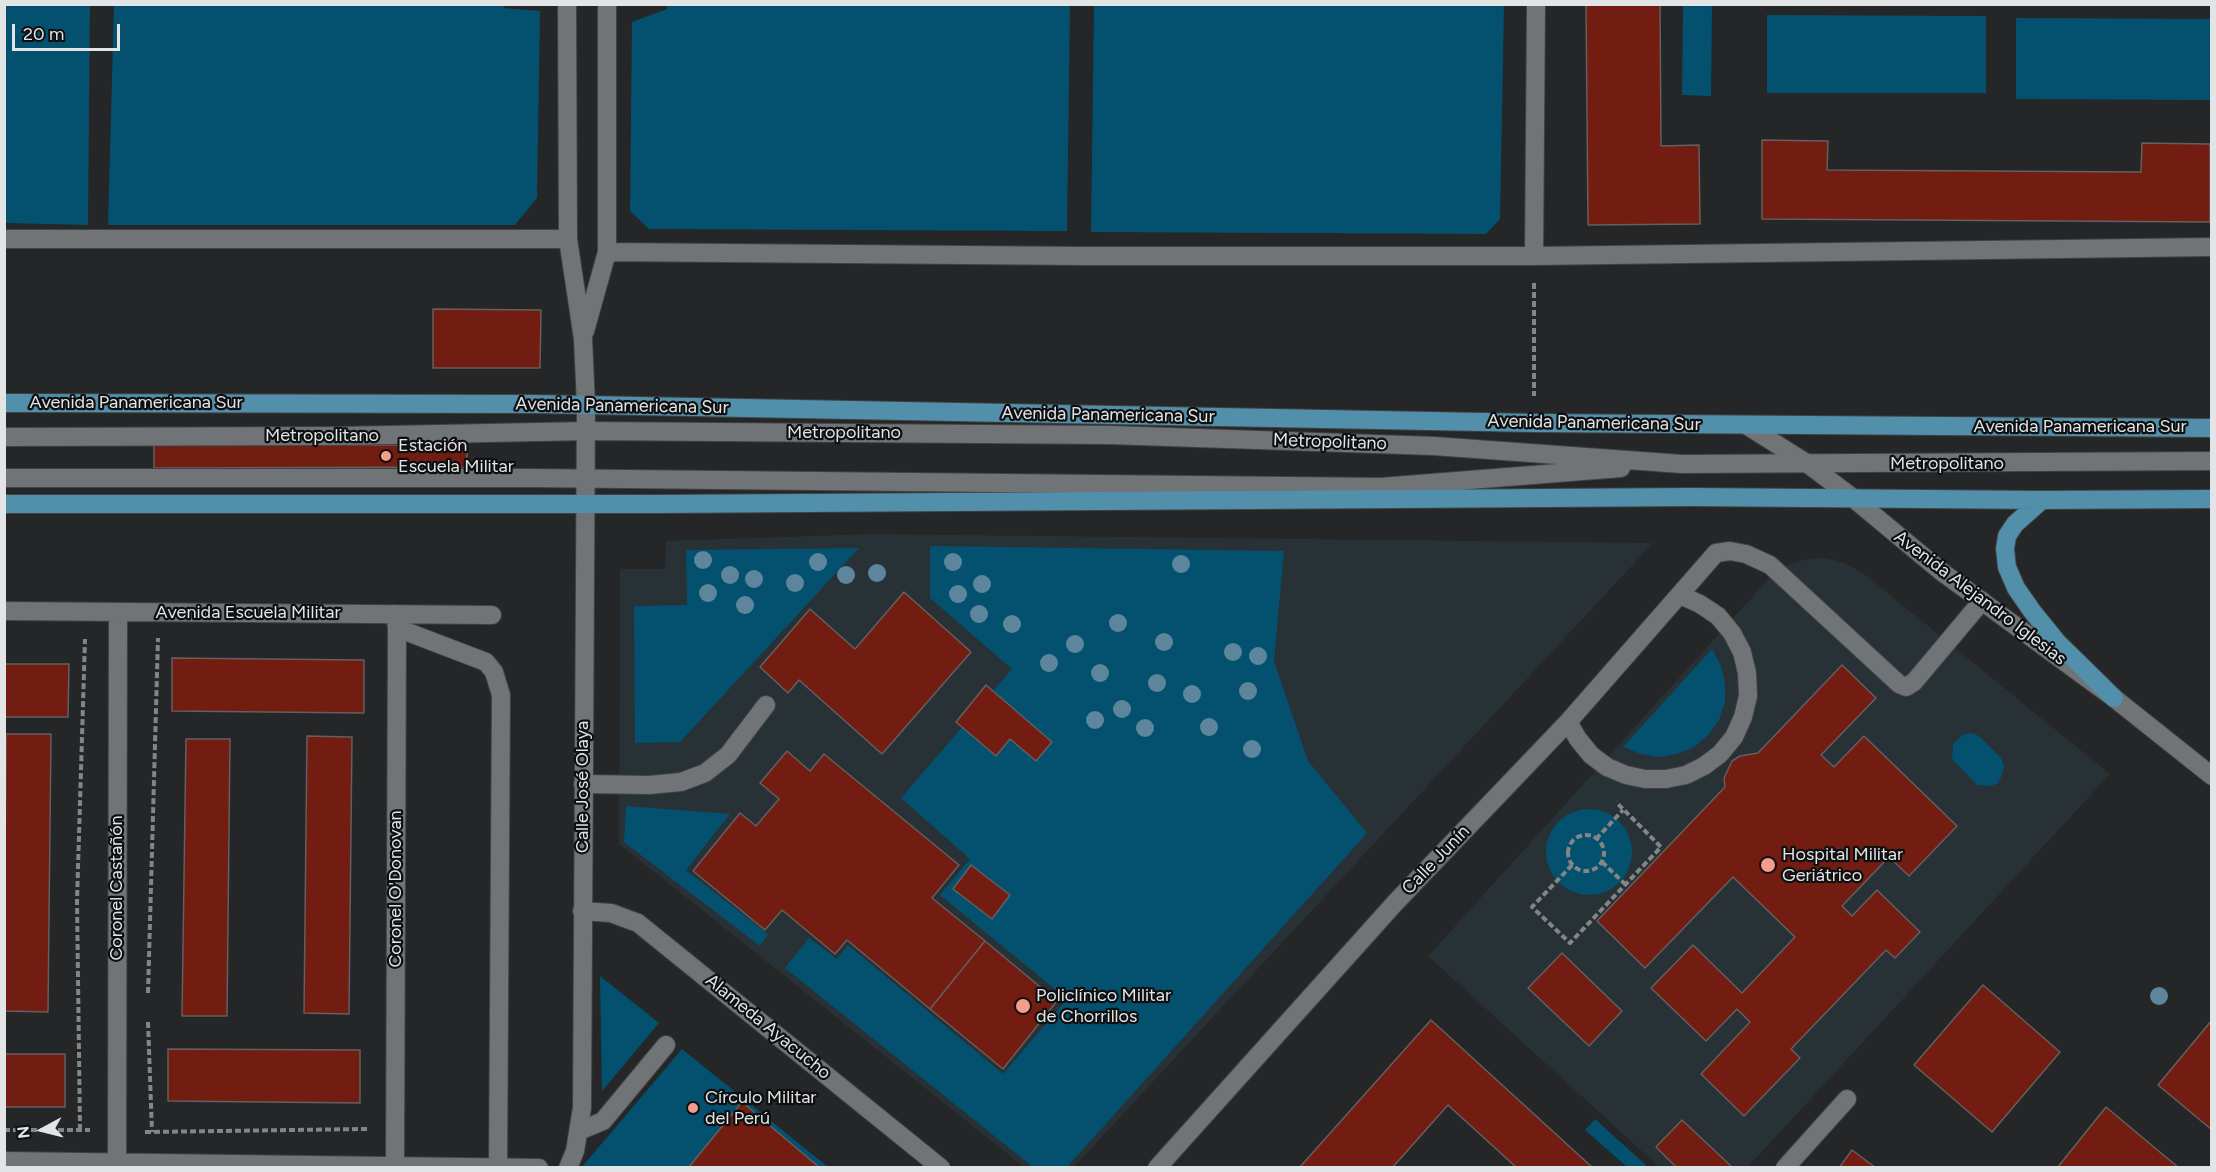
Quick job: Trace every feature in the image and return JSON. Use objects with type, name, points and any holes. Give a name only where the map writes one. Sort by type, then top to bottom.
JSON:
[{"type":"main road","name":"Avenida Panamericana Sur","points":[[4,403],[586,405],[1476,422],[2211,428]]},
{"type":"main road","points":[[4,504],[585,504],[1680,497],[2211,499]]},
{"type":"main road","points":[[2042,500],[2015,524],[2007,536],[2005,549],[2007,567],[2016,588],[2057,642],[2114,698]]},
{"type":"street","points":[[567,4],[568,239],[583,339]]},
{"type":"street","points":[[583,339],[607,252],[607,4]]},
{"type":"street","points":[[1534,256],[1536,4]]},
{"type":"street","points":[[4,239],[568,239]]},
{"type":"street","points":[[607,252],[1084,256],[1534,256],[2211,247]]},
{"type":"street","name":"Calle José Olaya","points":[[568,1167],[575,1151],[582,1108],[587,431],[583,339]]},
{"type":"street","name":"Avenida Alejandro Iglesias","points":[[1746,425],[1808,464],[1942,572],[2114,698],[2211,776]]},
{"type":"street","name":"Metropolitano","points":[[4,436],[327,436],[587,431],[1121,435],[1434,446],[1682,464],[2211,461]]},
{"type":"street","name":"Metropolitano","points":[[4,478],[585,479],[1381,487],[1682,464]]},
{"type":"street","name":"Calle Junín","points":[[1156,1167],[1395,903],[1568,722],[1716,553],[1730,551],[1746,554],[1770,565],[1899,684],[1906,687],[1914,682],[1982,601]]},
{"type":"street","points":[[1568,722],[1578,739],[1607,767],[1626,775],[1645,779],[1666,779],[1686,775],[1704,766],[1720,754],[1734,737],[1743,717],[1748,696],[1747,673],[1742,652],[1732,633],[1718,616],[1680,595]]},
{"type":"street","name":"Avenida Escuela Militar","points":[[4,611],[118,612],[396,621],[492,615]]},
{"type":"street","name":"Coronel Castañón","points":[[117,1163],[118,612]]},
{"type":"street","points":[[396,621],[486,662],[494,672],[501,695],[498,1167]]},
{"type":"street","name":"Coronel O'Donovan","points":[[395,1165],[396,621]]},
{"type":"street","points":[[583,784],[649,785],[681,782],[705,774],[728,755],[766,705]]},
{"type":"street","name":"Alameda Ayacucho","points":[[582,911],[611,913],[638,923],[941,1167]]},
{"type":"street","points":[[579,1131],[603,1121],[666,1045]]},
{"type":"street","points":[[1785,1167],[1847,1100]]},
{"type":"street","points":[[4,1161],[182,1165],[539,1167]]},
{"type":"path","points":[[1534,256],[1534,373]]},
{"type":"path","points":[[4,1130],[80,1130],[77,901],[86,633]]},
{"type":"path","points":[[148,1000],[158,633]]},
{"type":"path","points":[[1572,864],[1532,906],[1570,943],[1661,846],[1594,780],[1607,767]]},
{"type":"path","points":[[1596,839],[1623,810]]},
{"type":"path","points":[[1585,835],[1596,839],[1604,852],[1602,862],[1595,869],[1587,872],[1577,869],[1568,854],[1570,845],[1576,838],[1585,835]]},
{"type":"path","points":[[1602,862],[1625,884]]},
{"type":"path","points":[[147,1012],[152,1132],[367,1130]]},
{"type":"shaded area","points":[[5,4],[90,5],[88,225],[5,223]]},
{"type":"shaded area","points":[[114,5],[504,5],[504,8],[540,11],[537,198],[515,225],[108,225]]},
{"type":"shaded area","points":[[667,5],[1070,5],[1067,231],[649,229],[630,211],[632,22],[667,9]]},
{"type":"shaded area","points":[[1094,5],[1504,5],[1500,219],[1486,234],[1091,232]]},
{"type":"shaded area","points":[[1683,5],[1712,5],[1711,96],[1682,95]]},
{"type":"shaded area","points":[[1767,15],[1986,16],[1986,93],[1767,93]]},
{"type":"shaded area","points":[[2016,18],[2211,19],[2211,100],[2016,99]]},
{"type":"shaded area","name":"Policlínico Militar de Chorrillos","points":[[871,534],[1653,543],[1074,1167],[1024,1167],[619,844],[620,569],[665,569],[666,541]]},
{"type":"shaded area","points":[[930,546],[1284,551],[1274,661],[1308,761],[1367,833],[1067,1167],[1033,1167],[785,968],[809,938],[837,959],[848,945],[1003,1074],[1067,999],[940,895],[970,859],[901,798],[1012,669],[930,598]]},
{"type":"shaded area","points":[[859,548],[680,742],[635,743],[634,606],[687,605],[686,550]]},
{"type":"shaded area","name":"Hospital Militar Geriátrico","points":[[1826,558],[1845,563],[1863,573],[2110,774],[1748,1167],[1659,1167],[1428,956],[1773,574],[1789,564],[1807,559]]},
{"type":"shaded area","points":[[1712,649],[1721,666],[1725,684],[1725,702],[1719,720],[1708,735],[1694,747],[1677,754],[1659,757],[1641,754],[1623,747]]},
{"type":"shaded area","points":[[1972,733],[1979,736],[2001,758],[2004,766],[1998,783],[1991,786],[1977,785],[1952,759],[1953,744],[1964,734]]},
{"type":"shaded area","points":[[626,806],[730,814],[686,870],[768,934],[760,946],[624,842]]},
{"type":"shaded area","points":[[1589,809],[1605,813],[1619,822],[1628,836],[1632,852],[1628,868],[1619,882],[1605,891],[1589,895],[1573,891],[1559,882],[1550,868],[1546,852],[1550,836],[1559,822],[1573,813]]},
{"type":"shaded area","points":[[600,976],[659,1023],[602,1091]]},
{"type":"shaded area","name":"Círculo Militar del Perú","points":[[682,1049],[828,1167],[581,1168]]},
{"type":"shaded area","points":[[1595,1119],[1648,1167],[1627,1167],[1585,1130]]},
{"type":"building","points":[[1586,4],[1660,4],[1661,146],[1699,145],[1700,224],[1588,225]]},
{"type":"building","points":[[1762,140],[1828,141],[1827,170],[2141,172],[2142,143],[2210,144],[2210,222],[1762,219]]},
{"type":"building","points":[[433,309],[541,310],[540,368],[433,368]]},
{"type":"building","points":[[154,445],[467,445],[467,467],[154,468]]},
{"type":"building","points":[[904,592],[971,652],[882,754],[799,680],[788,693],[760,667],[810,609],[855,649]]},
{"type":"building","points":[[172,658],[364,660],[364,713],[172,711]]},
{"type":"building","points":[[4,664],[69,664],[68,717],[4,717]]},
{"type":"building","points":[[1842,665],[1876,698],[1821,755],[1834,767],[1864,736],[1957,826],[1909,876],[1889,857],[1842,906],[1852,916],[1877,890],[1920,932],[1895,958],[1886,950],[1791,1049],[1800,1058],[1744,1116],[1701,1074],[1750,1022],[1737,1009],[1706,1041],[1651,988],[1693,945],[1742,993],[1795,937],[1733,877],[1645,968],[1597,921],[1725,787],[1724,778],[1732,761],[1740,756],[1758,753]]},
{"type":"building","points":[[986,685],[1052,742],[1036,761],[1010,739],[996,756],[956,722]]},
{"type":"building","points":[[6,734],[51,734],[48,1012],[4,1011]]},
{"type":"building","points":[[307,736],[352,737],[349,1014],[304,1013]]},
{"type":"building","points":[[186,739],[230,739],[227,1016],[182,1016]]},
{"type":"building","points":[[787,751],[810,771],[824,754],[959,865],[932,898],[985,941],[930,1009],[847,940],[835,954],[782,910],[765,930],[693,871],[740,813],[756,826],[779,799],[760,783]]},
{"type":"building","points":[[971,865],[1010,895],[992,919],[953,889]]},
{"type":"building","points":[[985,941],[1057,1001],[1003,1069],[930,1009]]},
{"type":"building","points":[[1562,953],[1622,1011],[1589,1046],[1528,988]]},
{"type":"building","points":[[1983,985],[2060,1052],[1992,1132],[1914,1065]]},
{"type":"building","points":[[1431,1020],[1593,1168],[1517,1168],[1448,1105],[1392,1168],[1299,1168]]},
{"type":"building","points":[[2212,1020],[2212,1130],[2158,1085]]},
{"type":"building","points":[[168,1049],[360,1050],[360,1103],[168,1101]]},
{"type":"building","points":[[4,1054],[65,1054],[65,1107],[4,1107]]},
{"type":"building","points":[[742,1102],[820,1168],[688,1168]]},
{"type":"building","points":[[2106,1107],[2179,1168],[2057,1168]]},
{"type":"building","points":[[1682,1120],[1732,1168],[1677,1168],[1656,1147]]},
{"type":"building","points":[[1852,1150],[1876,1168],[1839,1168]]},
{"type":"place","name":"Estación Escuela Militar","points":[[386,456]]},
{"type":"place","name":"Hospital Militar Geriátrico","points":[[1768,865]]},
{"type":"place","name":"Policlínico Militar de Chorrillos","points":[[1023,1006]]},
{"type":"place","name":"Círculo Militar del Perú","points":[[693,1108]]}]
